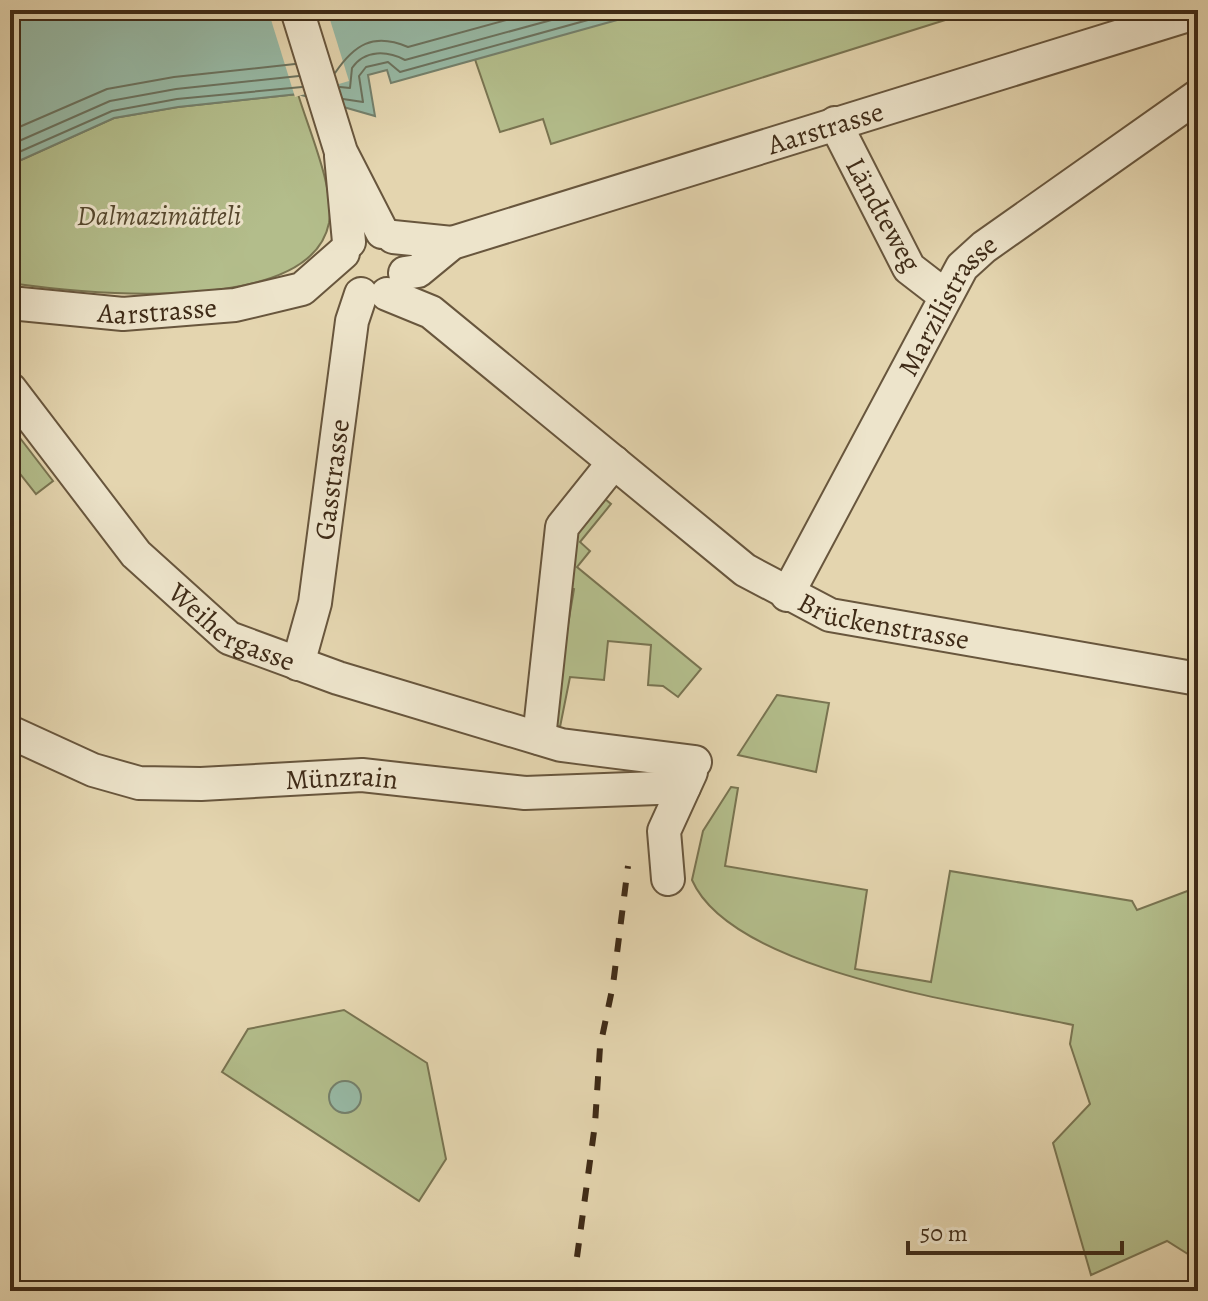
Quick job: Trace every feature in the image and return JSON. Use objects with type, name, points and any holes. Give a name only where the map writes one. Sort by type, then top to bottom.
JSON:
[{"type":"street","points":[[297,10],[341,152],[388,234],[404,251],[385,285],[342,271],[346,248],[341,152]]},
{"type":"street","name":"Aarstrasse","points":[[10,303],[87,313],[153,313],[235,305],[302,289],[340,295],[385,285],[452,243],[1198,12]]},
{"type":"street","name":"Marzilistrasse","points":[[787,595],[944,295],[962,267],[984,247],[1198,96]]},
{"type":"street","name":"Ländteweg","points":[[835,123],[909,268],[944,295]]},
{"type":"street","points":[[346,248],[364,232],[388,234]]},
{"type":"street","name":"Aarstrasse","points":[[388,234],[452,243]]},
{"type":"street","name":"Aarstrasse","points":[[302,289],[346,248]]},
{"type":"street","name":"Brückenstrasse","points":[[385,285],[431,312],[745,570],[787,595],[830,615],[1198,679]]},
{"type":"street","name":"Gasstrasse","points":[[298,664],[315,603],[352,321],[385,285]]},
{"type":"street","name":"Weihergasse","points":[[10,389],[143,561],[229,638],[298,664],[561,745],[694,766]]},
{"type":"street","points":[[539,738],[562,527],[614,462]]},
{"type":"street","name":"Münzrain","points":[[10,732],[93,770],[139,783],[190,785],[362,775],[525,793],[694,766]]},
{"type":"street","points":[[668,879],[664,831],[694,766]]},
{"type":"green space","points":[[458,10],[977,10],[551,144],[543,119],[500,132]]},
{"type":"green space","name":"Dalmazimätteli","points":[[298,94],[320,158],[328,193],[329,223],[313,253],[281,274],[238,286],[189,292],[87,291],[10,283],[10,165],[114,118],[178,107]]},
{"type":"green space","points":[[10,425],[53,481],[36,494],[10,461]]},
{"type":"green space","points":[[599,494],[611,504],[580,542],[590,551],[577,567],[701,669],[678,697],[663,686],[648,685],[651,645],[608,641],[604,680],[570,677],[560,727],[551,725],[574,589],[566,588],[571,536]]},
{"type":"green space","points":[[777,695],[829,703],[816,772],[738,755]]},
{"type":"green space","points":[[731,787],[738,788],[725,866],[867,890],[855,969],[931,982],[950,871],[1132,901],[1137,910],[1198,887],[1198,1254],[1191,1256],[1167,1241],[1091,1275],[1053,1143],[1090,1104],[1070,1044],[1073,1025],[922,995],[806,962],[756,939],[716,912],[692,880],[703,831]]},
{"type":"green space","points":[[344,1010],[427,1063],[446,1159],[419,1201],[222,1072],[248,1029]]},
{"type":"water","points":[[10,10],[653,10],[391,83],[387,70],[368,75],[375,116],[298,94],[178,107],[114,118],[10,165]]},
{"type":"water","points":[[345,1081],[356,1086],[361,1097],[356,1108],[345,1113],[334,1108],[329,1097],[334,1086]]},
{"type":"pier","points":[[268,10],[327,10],[349,81],[295,97]]},
{"type":"railway","points":[[577,1257],[595,1124],[600,1047],[613,985],[628,866]]}]
